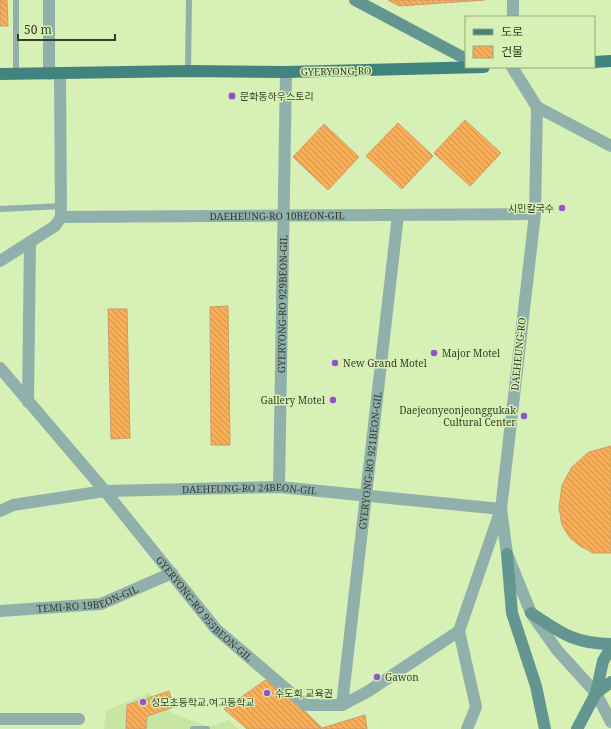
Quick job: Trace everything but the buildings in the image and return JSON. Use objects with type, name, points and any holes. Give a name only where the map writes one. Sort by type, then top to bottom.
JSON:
[{"type":"main road","points":[[355,0],[465,58]]},
{"type":"main road","points":[[595,62],[611,61]]},
{"type":"main road","name":"GYERYONG-RO","points":[[0,74],[188,71],[286,72],[465,67]]},
{"type":"main road","points":[[507,554],[512,613],[536,686],[545,729]]},
{"type":"main road","points":[[530,613],[571,638],[594,644],[611,644]]},
{"type":"main road","points":[[577,729],[596,693],[603,661],[611,648]]},
{"type":"main road","points":[[596,693],[611,682]]},
{"type":"street","points":[[0,261],[55,226],[61,212],[55,74],[49,0]]},
{"type":"street","points":[[513,0],[513,16]]},
{"type":"street","points":[[513,68],[537,108],[611,146]]},
{"type":"street","name":"GYERYONG-RO 929BEON-GIL","points":[[279,487],[285,215],[286,72]]},
{"type":"street","name":"DAEHEUNG-RO","points":[[537,108],[534,214],[501,509],[507,554],[530,613],[557,650],[596,693],[611,722]]},
{"type":"street","name":"DAEHEUNG-RO 10BEON-GIL","points":[[61,212],[285,215],[534,214]]},
{"type":"street","name":"GYERYONG-RO 921BEON-GIL","points":[[342,705],[398,215]]},
{"type":"street","points":[[28,402],[30,242]]},
{"type":"street","name":"GYERYONG-RO 955BEON-GIL","points":[[0,368],[105,491],[216,629],[305,705],[342,705],[367,692],[459,631]]},
{"type":"street","name":"DAEHEUNG-RO 24BEON-GIL","points":[[0,511],[13,505],[105,491],[279,487],[501,509]]},
{"type":"street","points":[[467,729],[476,707],[459,631],[501,509]]},
{"type":"street","name":"TEMI-RO 19BEON-GIL","points":[[0,611],[101,604],[172,573]]},
{"type":"street","points":[[0,719],[79,719]]},
{"type":"lane","points":[[16,0],[16,74]]},
{"type":"lane","points":[[188,71],[189,0]]},
{"type":"lane","points":[[0,209],[61,212]]},
{"type":"lane","points":[[193,729],[207,729]]},
{"type":"shaded area","name":"성모초등학교.여고등학교","points":[[148,693],[173,714],[209,727],[228,720],[239,729],[104,729],[106,711]]},
{"type":"place","name":"문화동하우스토리","points":[[232,96]]},
{"type":"place","name":"시민칼국수","points":[[562,208]]},
{"type":"place","name":"Major Motel","points":[[434,353]]},
{"type":"place","name":"New Grand Motel","points":[[335,363]]},
{"type":"place","name":"Gallery Motel","points":[[333,400]]},
{"type":"place","name":"Daejeonyeonjeonggukak Cultural Center","points":[[524,416]]},
{"type":"place","name":"Gawon","points":[[377,677]]},
{"type":"place","name":"수도회 교육권","points":[[267,693]]},
{"type":"place","name":"성모초등학교.여고등학교","points":[[143,702]]}]
